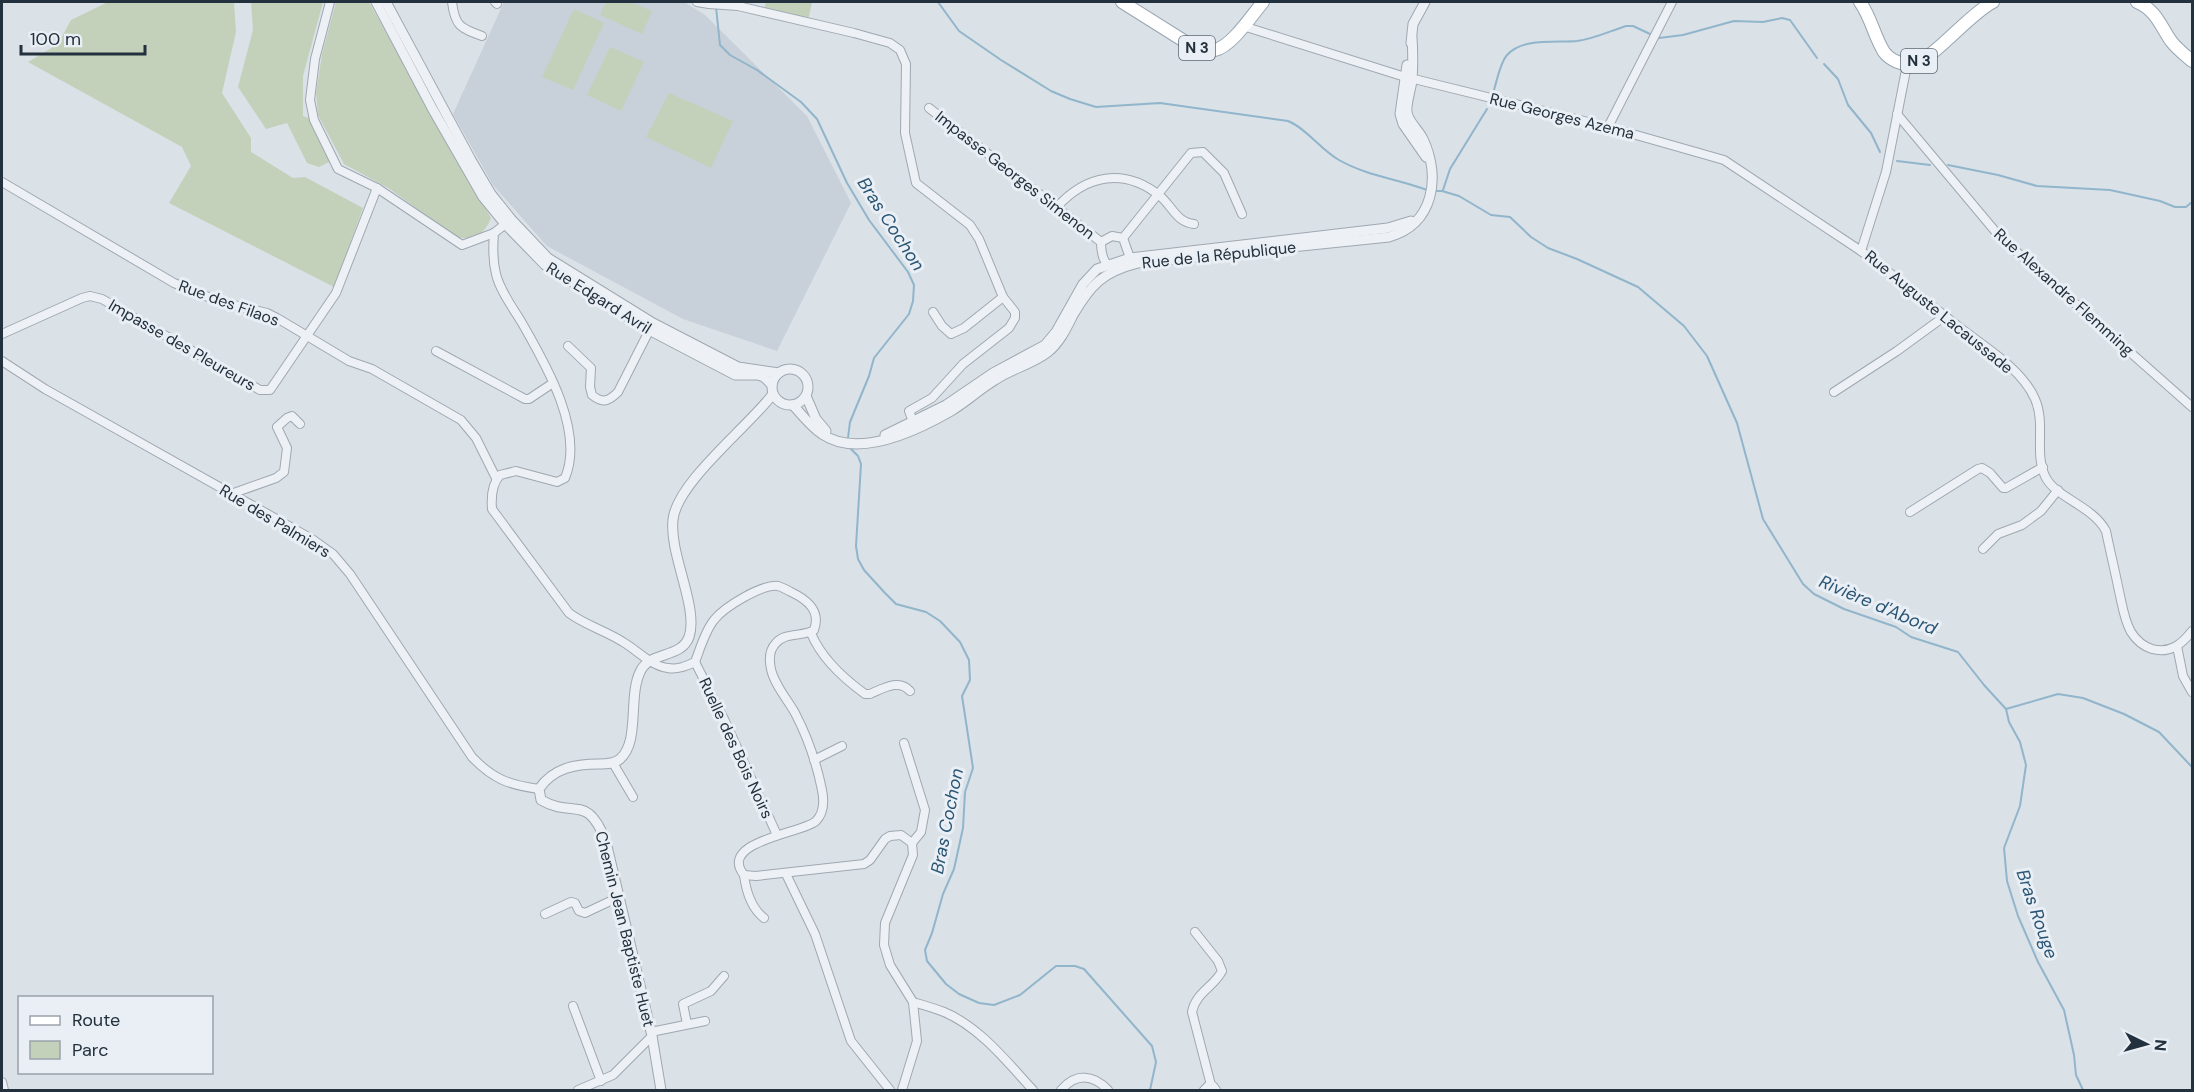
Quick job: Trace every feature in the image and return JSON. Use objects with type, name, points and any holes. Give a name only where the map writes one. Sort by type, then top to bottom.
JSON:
[{"type":"main road","name":"N 3","points":[[1122,2],[1192,46],[1203,50],[1214,50],[1228,43],[1263,2]]},
{"type":"main road","name":"N 3","points":[[1860,2],[1869,14],[1885,53],[1894,61],[1907,64],[1914,64],[1928,55],[1967,20],[1993,2]]},
{"type":"main road","points":[[2137,2],[2150,8],[2172,42],[2193,61]]},
{"type":"street","points":[[330,2],[315,59],[310,100],[311,110],[338,169],[377,188],[462,245],[494,233],[508,222]]},
{"type":"street","name":"Rue Edgard Avril","points":[[376,2],[483,196],[508,222],[548,258],[651,327],[735,375],[758,375],[768,380],[773,389]]},
{"type":"street","name":"Rue Edgard Avril","points":[[386,2],[471,160],[508,222]]},
{"type":"street","points":[[452,2],[455,18],[460,27],[482,36]]},
{"type":"street","points":[[697,2],[738,6],[854,33],[890,43],[900,50],[906,64],[905,133],[916,183],[959,215],[979,239],[1003,297],[1015,312],[1012,323],[963,364],[932,398],[909,411],[913,425]]},
{"type":"street","points":[[1608,127],[1672,2]]},
{"type":"street","name":"Rue de la République","points":[[913,425],[993,373],[1044,345],[1056,332],[1083,284],[1097,269],[1106,264],[1388,228],[1410,222],[1420,215],[1432,195],[1433,176],[1423,139],[1407,111],[1413,24],[1424,3]]},
{"type":"street","name":"Rue Georges Azema","points":[[1242,26],[1409,78],[1608,127],[1724,160],[1861,251]]},
{"type":"street","name":"Rue Auguste Lacaussade","points":[[1907,64],[1886,172],[1861,251],[2012,368],[2035,397],[2040,412],[2045,477],[2058,490],[2100,520],[2106,531],[2130,630],[2137,640],[2148,647],[2160,651],[2177,646]]},
{"type":"street","name":"Impasse Georges Simenon","points":[[929,108],[1101,242]]},
{"type":"street","name":"Rue Alexandre Flemming","points":[[1897,114],[2000,237],[2193,407]]},
{"type":"street","points":[[1123,238],[1191,153],[1203,152],[1224,173],[1242,214]]},
{"type":"street","points":[[1057,207],[1067,196],[1084,184],[1108,178],[1131,181],[1158,195],[1169,204],[1184,223],[1194,225]]},
{"type":"street","name":"Rue des Filaos","points":[[2,182],[174,284],[218,302],[267,314],[349,361],[372,369],[461,420],[477,438],[496,478]]},
{"type":"street","points":[[307,337],[336,294],[377,188]]},
{"type":"street","points":[[494,233],[496,274],[553,382],[567,423],[570,458],[565,478],[557,482],[516,471],[500,475],[496,478],[491,500],[492,508],[569,613],[623,642],[657,665],[674,669],[695,662],[712,621],[724,609],[766,588],[780,586],[800,596],[817,616],[817,623],[811,633],[780,639],[772,648],[770,665],[772,674],[795,714],[813,760],[823,796],[820,815],[811,825],[777,835],[750,847],[741,858],[740,867],[747,891],[752,903],[764,918]]},
{"type":"street","points":[[1116,271],[1106,264],[1101,242],[1112,236],[1123,238]]},
{"type":"street","points":[[1123,238],[1128,262]]},
{"type":"street","name":"Rue de la République","points":[[793,405],[823,435],[848,444],[859,444],[952,411],[996,379],[1046,353],[1061,339],[1074,314],[1098,280],[1128,262]]},
{"type":"street","name":"Impasse des Pleureurs","points":[[2,334],[90,296],[102,299],[260,390],[266,391],[270,390],[307,337]]},
{"type":"street","points":[[933,312],[942,326],[951,333],[964,328],[1003,297]]},
{"type":"street","points":[[1834,392],[1945,316]]},
{"type":"street","points":[[568,346],[591,368],[592,396],[600,401],[610,400],[618,392],[651,327]]},
{"type":"street","name":"Rue Edgard Avril","points":[[651,327],[738,367],[779,372]]},
{"type":"street","points":[[436,351],[525,399],[529,399],[553,382]]},
{"type":"street","name":"Rue des Palmiers","points":[[2,361],[45,389],[333,554],[350,574],[472,757],[488,773],[517,786],[539,789]]},
{"type":"street","points":[[539,789],[553,774],[564,768],[613,763],[620,759],[628,746],[635,683],[644,664],[676,650],[689,638],[687,593],[673,537],[675,510],[702,469],[759,412],[773,389],[779,372],[791,369],[802,373],[808,384],[806,396],[816,419],[836,440]]},
{"type":"street","points":[[773,389],[782,404]]},
{"type":"street","points":[[759,412],[782,404],[798,404],[806,396]]},
{"type":"street","points":[[231,494],[276,478],[284,472],[287,448],[277,427],[292,416],[300,424]]},
{"type":"street","points":[[1910,512],[1978,469],[1982,468],[1990,473],[2003,488],[2006,488],[2043,467]]},
{"type":"street","points":[[1983,549],[1998,534],[2022,525],[2041,511],[2058,490]]},
{"type":"street","points":[[2193,631],[2177,646],[2183,676],[2193,692]]},
{"type":"street","points":[[811,633],[820,651],[840,673],[865,694],[897,685],[906,687],[910,691]]},
{"type":"street","name":"Ruelle des Bois Noirs","points":[[695,662],[777,835]]},
{"type":"street","points":[[902,1090],[917,1041],[913,1002],[890,965],[884,945],[885,923],[913,855],[912,843],[921,832],[925,810],[904,743]]},
{"type":"street","points":[[813,760],[843,746]]},
{"type":"street","points":[[613,763],[633,797]]},
{"type":"street","name":"Chemin Jean Baptiste Huet","points":[[539,789],[539,797],[545,803],[578,808],[598,822],[606,842],[662,1090]]},
{"type":"street","points":[[744,875],[786,874],[864,864],[870,860],[881,843],[890,836],[901,835],[912,843]]},
{"type":"street","points":[[786,874],[815,934],[851,1041],[890,1090]]},
{"type":"street","points":[[544,914],[571,902],[575,903],[579,911],[585,913],[619,897]]},
{"type":"street","points":[[1195,932],[1218,961],[1222,971],[1198,997],[1192,1012],[1210,1089]]},
{"type":"street","points":[[687,1024],[683,1004],[711,991],[724,976]]},
{"type":"street","points":[[913,1002],[946,1013],[971,1028],[1006,1060],[1032,1090]]},
{"type":"street","points":[[573,1006],[601,1081]]},
{"type":"street","points":[[578,1090],[618,1072],[651,1034],[705,1021]]},
{"type":"street","points":[[1061,1090],[1076,1080],[1088,1077],[1100,1082],[1108,1090]]},
{"type":"street","points":[[2,1082],[4,1090]]},
{"type":"shaded area","points":[[504,2],[684,2],[705,15],[807,116],[851,203],[777,351],[683,319],[547,246],[493,185],[453,114]]},
{"type":"green space","points":[[108,2],[234,2],[236,32],[222,93],[251,138],[251,152],[293,178],[305,177],[363,208],[334,287],[169,203],[191,166],[182,147],[28,62],[58,44],[71,20]]},
{"type":"green space","points":[[251,2],[323,2],[303,76],[303,116],[309,118],[331,161],[319,167],[307,163],[287,123],[266,129],[238,87],[253,30]]},
{"type":"green space","points":[[336,2],[369,2],[491,218],[485,229],[477,236],[460,238],[454,236],[390,189],[344,164],[318,115],[316,93],[322,54]]},
{"type":"green space","points":[[606,2],[630,2],[652,11],[642,34],[600,15]]},
{"type":"green space","points":[[766,2],[812,2],[808,20],[764,10]]},
{"type":"green space","points":[[574,9],[604,23],[573,90],[542,77]]},
{"type":"green space","points":[[610,47],[644,62],[621,111],[587,95]]},
{"type":"green space","points":[[669,93],[733,121],[711,168],[646,137]]},
{"type":"waterway","name":"Rivière d'Abord","points":[[938,2],[959,31],[1051,91],[1070,99],[1096,107],[1160,103],[1288,121],[1295,124],[1339,160],[1372,174],[1427,190]]},
{"type":"waterway","name":"Bras Cochon","points":[[716,7],[720,45],[730,55],[757,70],[801,102],[817,119],[847,183],[869,220],[908,272],[914,285],[909,314],[874,358],[850,422],[848,438]]},
{"type":"waterway","points":[[1659,38],[1683,35],[1734,21],[1763,22],[1782,18],[1790,20],[1817,58]]},
{"type":"waterway","points":[[1494,90],[1505,58],[1514,49],[1522,46],[1540,42],[1583,40],[1626,26],[1633,26],[1650,34]]},
{"type":"waterway","points":[[1824,64],[1838,79],[1848,105],[1871,133],[1880,152]]},
{"type":"waterway","points":[[1443,190],[1450,169],[1487,109]]},
{"type":"waterway","points":[[1897,161],[1930,165]]},
{"type":"waterway","points":[[1948,165],[2037,186],[2110,190],[2160,201],[2175,207],[2186,207],[2192,202]]},
{"type":"waterway","name":"Rivière d'Abord","points":[[1432,191],[1442,191],[1459,196],[1491,215],[1510,217],[1531,237],[1548,248],[1638,287],[1684,326],[1707,356],[1737,423],[1763,519],[1803,584],[1814,594],[1844,609],[1896,627],[1911,637],[1958,652],[2006,709],[2058,694],[2083,698],[2124,714],[2159,732],[2192,767]]},
{"type":"waterway","name":"Bras Cochon","points":[[848,446],[858,456],[861,464],[856,546],[858,559],[864,570],[896,604],[926,612],[940,621],[960,642],[969,660],[970,680],[962,696],[973,768],[965,792],[963,828],[954,869],[943,894],[925,950],[927,961],[946,984],[959,994],[979,1003],[994,1005],[1020,995],[1056,966],[1075,966],[1084,969],[1152,1046],[1156,1062],[1150,1090]]},
{"type":"waterway","name":"Bras Rouge","points":[[2006,709],[2009,722],[2020,742],[2026,765],[2020,806],[2004,848],[2007,881],[2018,916],[2038,962],[2064,1010],[2076,1075],[2083,1090]]}]
